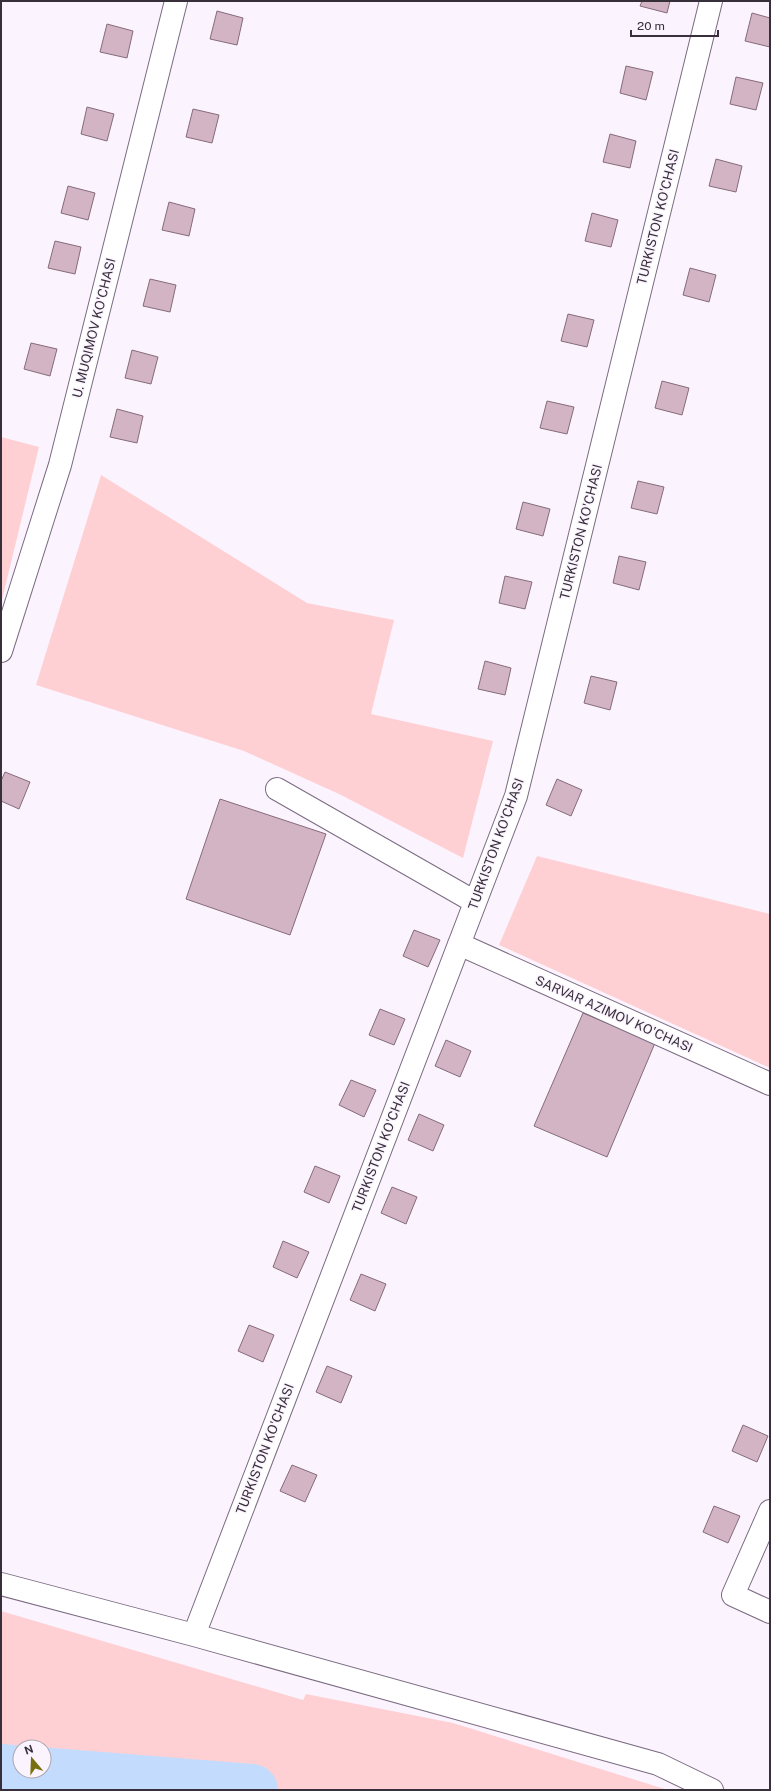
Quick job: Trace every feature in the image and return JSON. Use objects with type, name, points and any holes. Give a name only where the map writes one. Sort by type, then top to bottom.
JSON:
[{"type":"street","name":"U. MUQIMOV KO'CHASI","points":[[1,651],[60,465],[176,1]]},
{"type":"street","name":"TURKISTON KO'CHASI","points":[[194,1635],[516,796],[711,1]]},
{"type":"street","points":[[277,789],[475,902]]},
{"type":"street","name":"SARVAR AZIMOV KO'CHASI","points":[[459,944],[770,1084]]},
{"type":"street","points":[[770,1512],[732,1596],[770,1612]]},
{"type":"street","points":[[1,1584],[194,1635],[658,1764],[712,1790]]},
{"type":"shaded area","points":[[1,437],[39,447],[1,604]]},
{"type":"shaded area","points":[[101,475],[307,603],[394,620],[371,714],[493,741],[463,858],[339,794],[244,751],[36,685]]},
{"type":"shaded area","points":[[537,856],[770,914],[770,1068],[499,945]]},
{"type":"shaded area","points":[[1,1611],[303,1700],[306,1694],[453,1723],[668,1790],[1,1790]]},
{"type":"building","points":[[642,1],[670,1],[667,13],[640,6]]},
{"type":"building","points":[[217,11],[243,18],[237,45],[210,39]]},
{"type":"building","points":[[752,13],[770,18],[770,47],[745,41]]},
{"type":"building","points":[[107,24],[133,31],[127,58],[100,52]]},
{"type":"building","points":[[626,66],[653,72],[646,100],[620,93]]},
{"type":"building","points":[[736,77],[763,83],[756,110],[730,104]]},
{"type":"building","points":[[87,107],[114,114],[107,141],[81,134]]},
{"type":"building","points":[[193,109],[219,115],[212,143],[186,137]]},
{"type":"building","points":[[610,134],[636,141],[630,168],[603,162]]},
{"type":"building","points":[[716,159],[742,166],[736,192],[709,186]]},
{"type":"building","points":[[68,186],[95,193],[88,220],[61,213]]},
{"type":"building","points":[[169,202],[195,209],[189,236],[162,230]]},
{"type":"building","points":[[592,213],[618,220],[611,247],[585,241]]},
{"type":"building","points":[[55,241],[81,247],[75,274],[48,268]]},
{"type":"building","points":[[690,268],[716,275],[709,302],[683,295]]},
{"type":"building","points":[[150,279],[176,285],[170,312],[143,306]]},
{"type":"building","points":[[568,314],[594,320],[587,347],[561,341]]},
{"type":"building","points":[[31,343],[57,349],[50,376],[24,369]]},
{"type":"building","points":[[132,350],[158,357],[151,384],[125,378]]},
{"type":"building","points":[[662,381],[689,388],[682,415],[655,408]]},
{"type":"building","points":[[547,401],[574,407],[567,434],[540,428]]},
{"type":"building","points":[[117,409],[143,416],[137,443],[110,437]]},
{"type":"building","points":[[638,481],[664,487],[657,514],[631,508]]},
{"type":"building","points":[[523,502],[550,509],[543,536],[516,529]]},
{"type":"building","points":[[619,556],[646,562],[639,590],[613,583]]},
{"type":"building","points":[[505,576],[532,582],[525,609],[499,603]]},
{"type":"building","points":[[485,661],[511,668],[505,695],[478,689]]},
{"type":"building","points":[[591,676],[617,682],[610,710],[584,703]]},
{"type":"building","points":[[5,772],[30,782],[19,809],[1,801],[1,781]]},
{"type":"building","points":[[557,779],[582,790],[571,816],[546,805]]},
{"type":"building","points":[[220,799],[326,834],[290,935],[186,899]]},
{"type":"building","points":[[414,930],[440,940],[428,967],[403,956]]},
{"type":"building","points":[[380,1009],[405,1019],[394,1045],[369,1035]]},
{"type":"building","points":[[583,1013],[655,1043],[607,1157],[534,1126]]},
{"type":"building","points":[[446,1040],[471,1051],[460,1077],[435,1066]]},
{"type":"building","points":[[351,1080],[376,1090],[364,1117],[339,1105]]},
{"type":"building","points":[[419,1114],[444,1125],[433,1151],[408,1140]]},
{"type":"building","points":[[315,1166],[340,1176],[329,1203],[304,1192]]},
{"type":"building","points":[[392,1187],[417,1197],[406,1224],[381,1213]]},
{"type":"building","points":[[283,1241],[309,1252],[297,1278],[273,1267]]},
{"type":"building","points":[[361,1274],[386,1284],[375,1311],[350,1300]]},
{"type":"building","points":[[249,1325],[274,1335],[263,1362],[238,1351]]},
{"type":"building","points":[[327,1366],[352,1376],[341,1403],[316,1392]]},
{"type":"building","points":[[743,1425],[768,1436],[757,1462],[732,1451]]},
{"type":"building","points":[[292,1465],[317,1475],[305,1502],[280,1491]]},
{"type":"building","points":[[714,1506],[740,1516],[728,1543],[703,1532]]},
{"type":"waterway","points":[[1,1770],[252,1790]]}]
